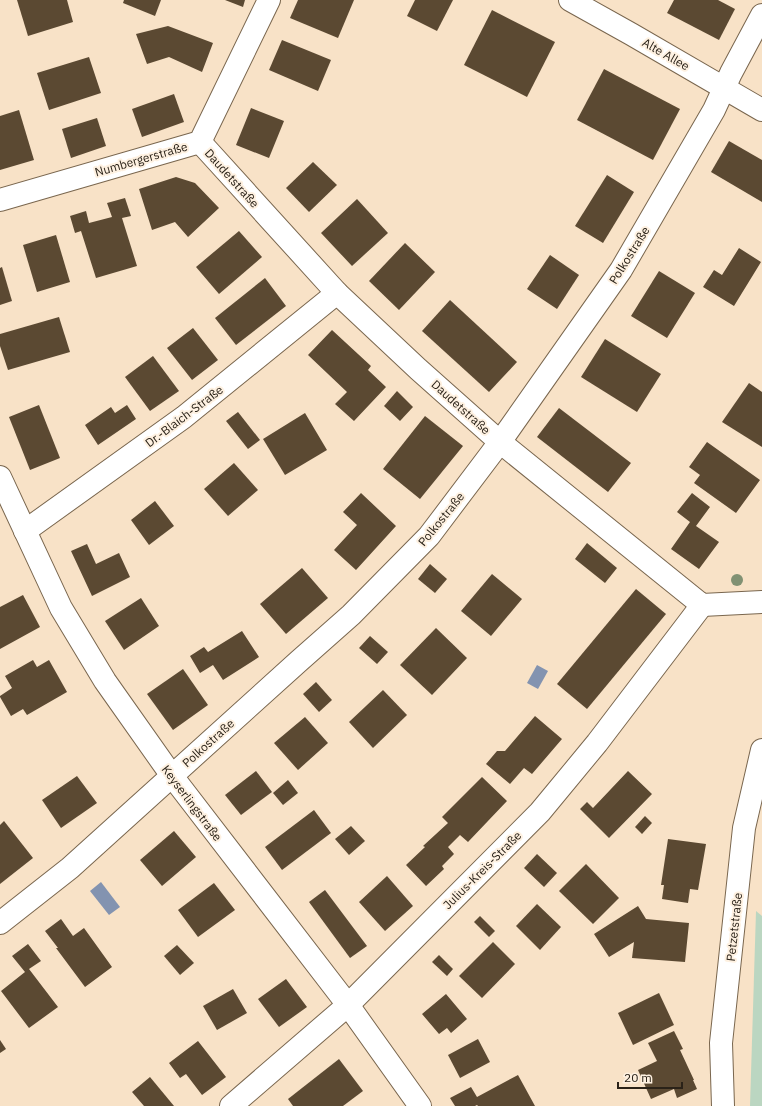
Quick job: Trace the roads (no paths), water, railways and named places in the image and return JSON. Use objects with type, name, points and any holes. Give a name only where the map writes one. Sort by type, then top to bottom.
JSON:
[{"type":"street","name":"Numbergerstraße","points":[[0,200],[200,142],[268,0]]},
{"type":"street","name":"Alte Allee","points":[[570,0],[762,110]]},
{"type":"street","name":"Polkostraße","points":[[0,923],[70,868],[351,615],[430,536],[500,442],[622,270],[714,110],[762,15]]},
{"type":"street","name":"Daudetstraße","points":[[200,142],[337,293],[418,369],[500,442],[702,605]]},
{"type":"street","name":"Dr.-Blaich-Straße","points":[[24,530],[184,417],[337,293]]},
{"type":"street","name":"Keyserlingstraße","points":[[0,477],[60,608],[105,681],[172,776],[348,1005],[420,1106]]},
{"type":"street","points":[[702,605],[762,602]]},
{"type":"street","name":"Julius-Kreis-Straße","points":[[231,1106],[348,1005],[540,812],[597,743],[702,605]]},
{"type":"street","name":"Petzetstraße","points":[[723,1106],[721,1043],[744,828],[762,750]]},
{"type":"water","points":[[537,665],[548,671],[538,689],[527,683]]},
{"type":"water","points":[[101,882],[120,907],[109,915],[90,891]]}]
